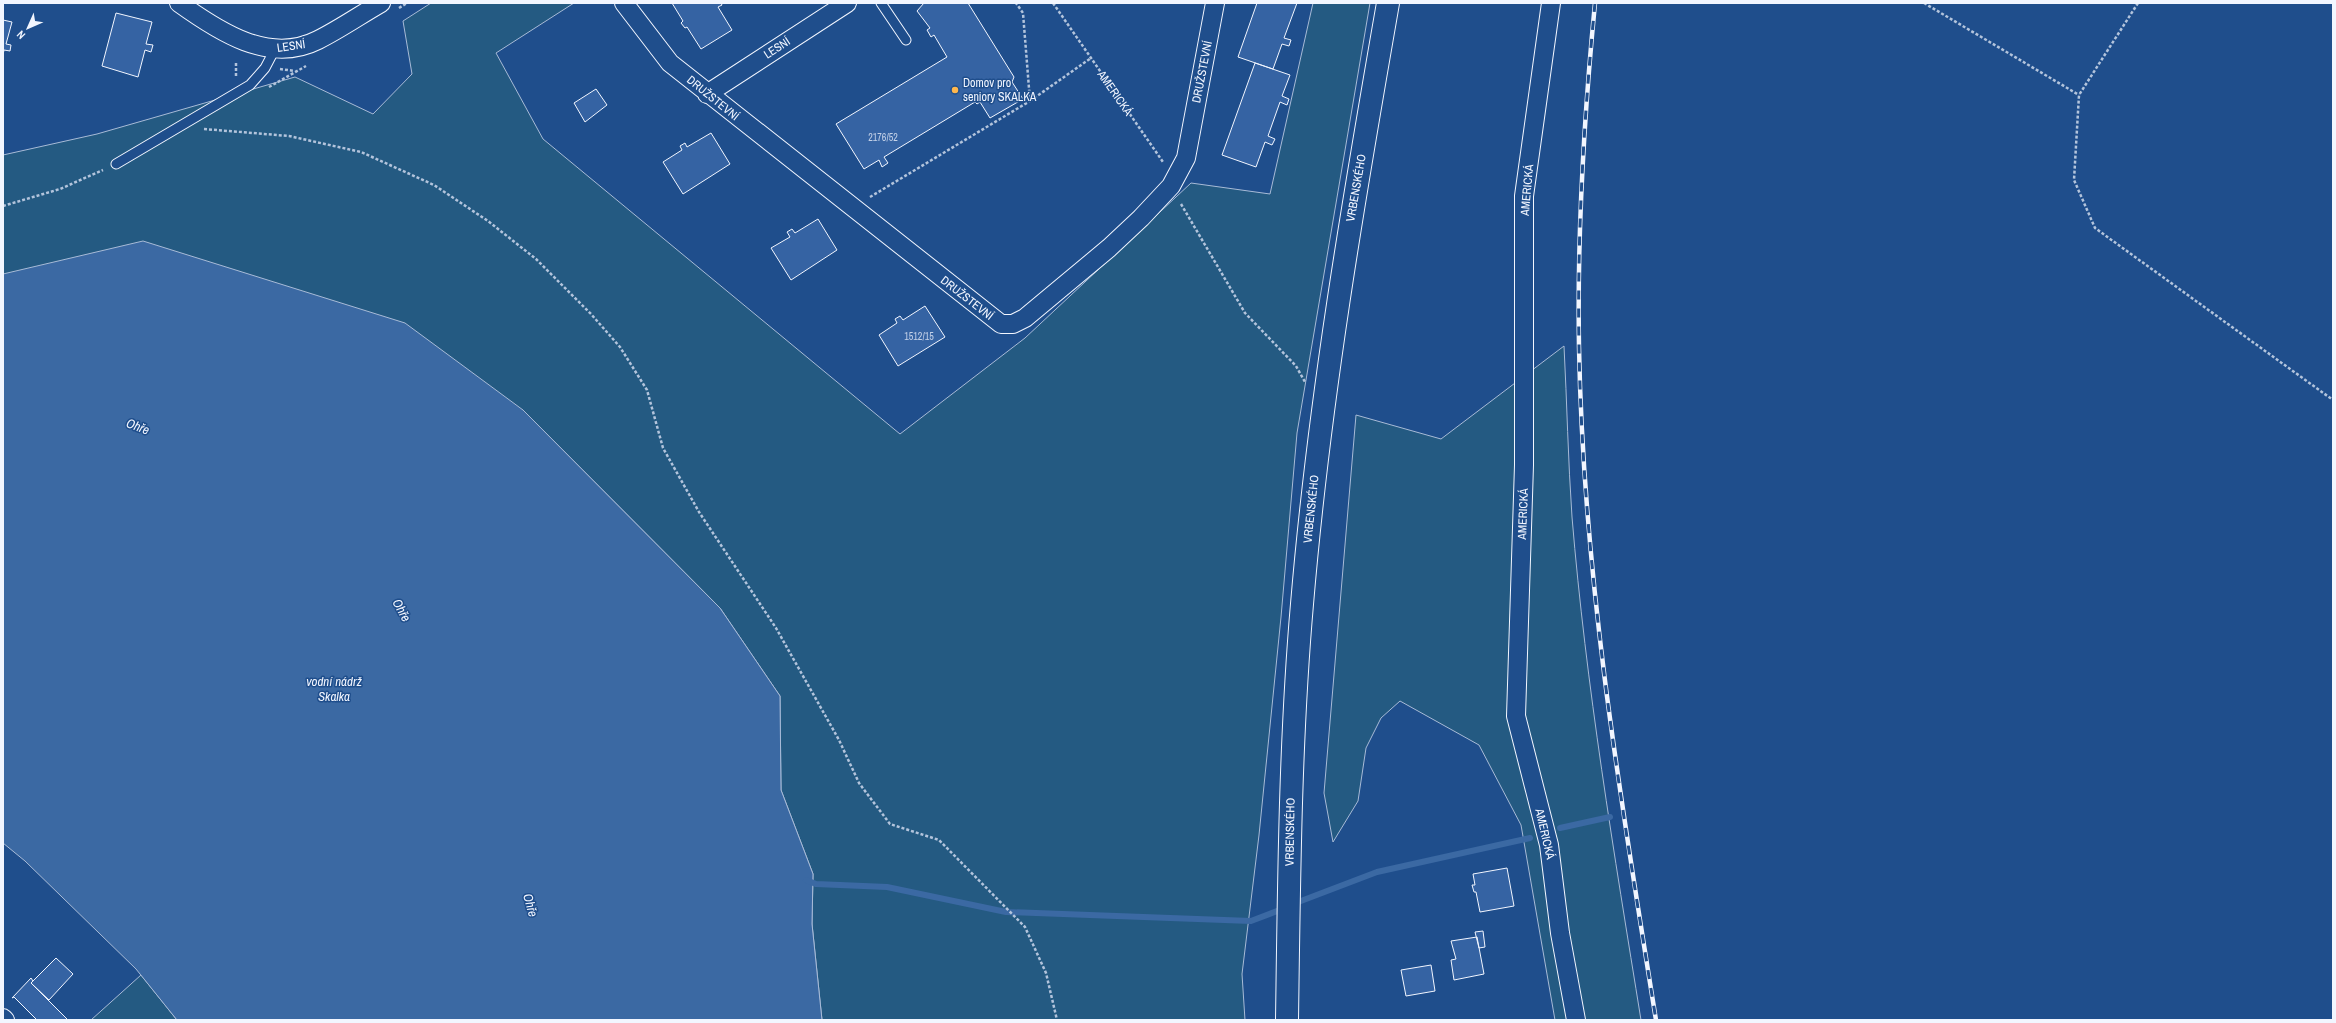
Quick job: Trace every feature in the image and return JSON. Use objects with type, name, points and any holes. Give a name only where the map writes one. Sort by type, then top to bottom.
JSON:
[{"type":"main road","name":"VRBENSKÉHO","points":[[1287,1020],[1290,802],[1302,605],[1323,398],[1353,207],[1388,3]]},
{"type":"street","name":"LESNÍ","points":[[179,3],[240,41],[275,49],[297,47],[317,41],[381,3]]},
{"type":"street","name":"DRUŽSTEVNÍ","points":[[624,3],[670,63],[1001,324],[1013,324],[1025,318],[1109,248],[1141,218],[1171,186],[1186,158],[1215,3]]},
{"type":"street","name":"LESNÍ","points":[[708,94],[847,3]]},
{"type":"street","name":"AMERICKÁ","points":[[1551,3],[1524,196],[1524,465],[1516,716],[1549,844],[1560,933],[1576,1020]]},
{"type":"lane","points":[[881,3],[906,40]]},
{"type":"lane","points":[[116,164],[250,85],[265,68],[275,49]]},
{"type":"path","points":[[1016,3],[1023,13],[1030,101]]},
{"type":"path","name":"AMERICKÁ","points":[[1053,3],[1172,174],[1171,186],[1245,313],[1296,366],[1308,388],[1323,398]]},
{"type":"path","points":[[1924,3],[2079,95]]},
{"type":"path","points":[[2138,3],[2079,95],[2074,180],[2095,228],[2333,400]]},
{"type":"path","points":[[852,207],[1030,101],[1091,58]]},
{"type":"path","points":[[204,129],[289,136],[361,152],[434,185],[488,221],[536,259],[591,314],[620,347],[646,390],[663,448],[699,512],[776,628],[839,740],[859,783],[890,824],[939,840],[1022,924],[1046,973],[1057,1020]]},
{"type":"path","points":[[3,206],[60,189],[116,164]]},
{"type":"shaded area","points":[[431,3],[574,3],[496,53],[543,139],[900,434],[1025,338],[1191,183],[1270,194],[1313,3],[1370,3],[1297,433],[1281,617],[1259,835],[1242,974],[1245,1020],[822,1020],[812,924],[813,874],[781,790],[780,696],[720,608],[523,410],[3,274],[3,155],[97,134],[295,77],[373,114],[412,74],[403,21]]},
{"type":"shaded area","points":[[1564,346],[1572,517],[1585,643],[1602,769],[1641,1020],[1555,1020],[1521,825],[1479,745],[1400,701],[1381,718],[1366,748],[1358,801],[1333,842],[1324,793],[1356,415],[1441,439]]},
{"type":"shaded area","points":[[141,975],[177,1020],[91,1020]]},
{"type":"water","name":"vodní nádrž Skalka","points":[[143,241],[405,323],[523,410],[720,608],[780,696],[781,790],[813,874],[812,924],[822,1020],[177,1020],[136,969],[25,861],[3,843],[3,274]]},
{"type":"building","points":[[672,3],[721,3],[722,5],[718,7],[732,30],[701,49],[687,27],[685,28],[681,23],[683,21]]},
{"type":"building","name":"Domov pro seniory SKALKA","points":[[924,3],[968,3],[1014,77],[1012,82],[1023,99],[990,118],[980,102],[977,104],[975,102],[884,157],[888,163],[882,167],[879,160],[864,169],[836,124],[947,57],[934,35],[931,37],[927,30],[930,28],[917,11]]},
{"type":"building","points":[[1257,3],[1297,3],[1284,38],[1291,40],[1289,46],[1282,44],[1273,69],[1238,57]]},
{"type":"building","points":[[116,13],[152,22],[146,44],[153,45],[151,52],[145,50],[138,77],[102,66]]},
{"type":"building","points":[[3,20],[12,22],[6,44],[11,45],[10,51],[4,50],[3,55]]},
{"type":"building","points":[[1255,63],[1290,75],[1282,96],[1289,99],[1287,105],[1280,102],[1268,136],[1275,139],[1272,145],[1265,142],[1256,167],[1222,155]]},
{"type":"building","points":[[596,89],[607,105],[585,122],[574,103]]},
{"type":"building","points":[[711,133],[730,164],[683,194],[663,162],[682,150],[680,146],[685,143],[687,147]]},
{"type":"building","points":[[818,219],[837,250],[791,280],[771,248],[790,237],[787,232],[792,229],[795,233]]},
{"type":"building","points":[[925,306],[945,337],[898,366],[879,335],[897,323],[895,319],[900,316],[903,320]]},
{"type":"building","points":[[1507,868],[1514,906],[1480,912],[1476,892],[1474,892],[1472,885],[1475,885],[1473,874]]},
{"type":"building","points":[[1483,931],[1485,947],[1479,948],[1475,932]]},
{"type":"building","points":[[1477,937],[1484,974],[1454,980],[1451,960],[1456,959],[1451,941]]},
{"type":"building","points":[[56,958],[73,974],[49,1000],[31,983]]},
{"type":"building","points":[[1431,965],[1435,991],[1406,996],[1401,970]]},
{"type":"building","points":[[31,978],[33,981],[31,983],[68,1020],[37,1020],[14,997],[12,998]]},
{"type":"waterway","points":[[1560,828],[1610,817]]},
{"type":"waterway","points":[[1293,904],[1377,872],[1530,838]]},
{"type":"waterway","points":[[806,880],[816,884],[887,887],[1006,912],[1251,921],[1285,908]]},
{"type":"railway","points":[[1595,3],[1580,218],[1579,347],[1582,432],[1588,516],[1606,685],[1629,853],[1656,1020]]},
{"type":"place","name":"Domov pro seniory SKALKA","points":[[955,90]]},
{"type":"water label","name":"Ohře","points":[[138,426]]},
{"type":"water label","name":"Ohře","points":[[402,610]]},
{"type":"water label","name":"Ohře","points":[[531,905]]}]
